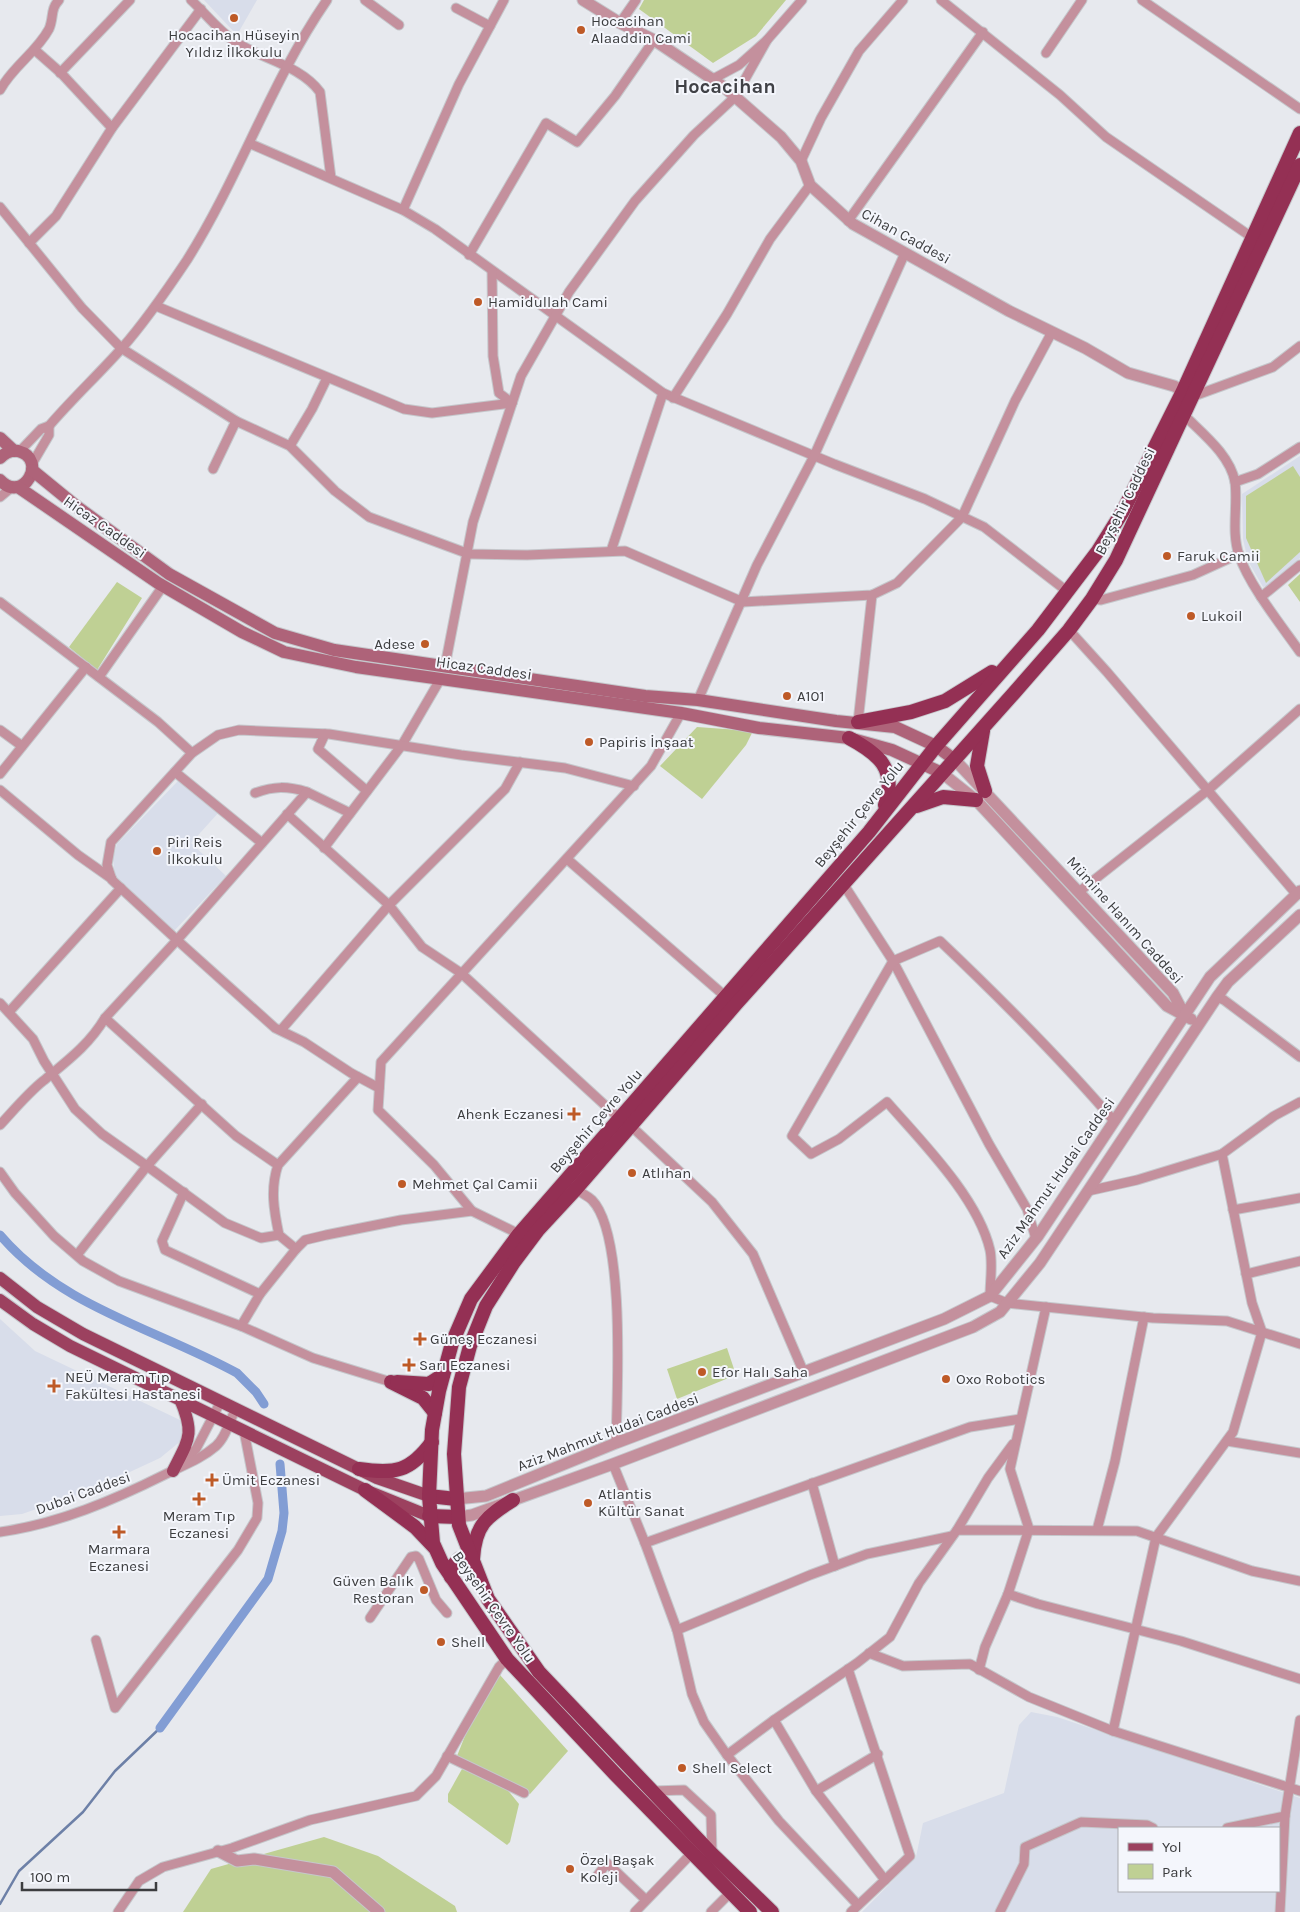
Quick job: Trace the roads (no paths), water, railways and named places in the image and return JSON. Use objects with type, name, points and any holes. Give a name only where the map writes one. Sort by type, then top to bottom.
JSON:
[{"type":"highway","name":"Beyşehir Caddesi","points":[[912,808],[1068,630],[1092,600],[1116,560],[1185,416],[1188,394],[1253,238],[1300,133]]},
{"type":"highway","name":"Beyşehir Caddesi","points":[[936,746],[1009,660],[1038,630],[1098,550],[1123,511],[1188,394],[1300,164]]},
{"type":"highway","points":[[858,722],[911,712],[945,701],[1009,660]]},
{"type":"highway","points":[[912,808],[942,797],[980,796],[977,766],[984,728]]},
{"type":"highway","points":[[849,738],[869,749],[879,758],[888,773],[891,788],[882,814]]},
{"type":"highway","name":"Beyşehir Çevre Yolu","points":[[772,1912],[712,1854],[539,1672],[488,1599],[474,1567],[458,1517],[454,1454],[458,1387],[470,1346],[486,1306],[514,1262],[538,1230],[576,1189],[626,1122],[726,997],[882,814],[936,746]]},
{"type":"highway","name":"Beyşehir Çevre Yolu","points":[[750,1912],[732,1892],[691,1854],[507,1659],[451,1577],[436,1550],[430,1528],[429,1496],[435,1413],[452,1343],[471,1299],[519,1234],[736,1004],[912,808]]},
{"type":"highway","points":[[391,1382],[429,1384],[443,1375]]},
{"type":"highway","points":[[391,1382],[423,1398],[435,1413]]},
{"type":"highway","points":[[359,1470],[384,1473],[400,1470],[416,1461],[432,1442]]},
{"type":"highway","points":[[431,1460],[437,1470],[444,1473],[451,1467],[454,1454]]},
{"type":"highway","points":[[365,1490],[415,1527],[436,1550]]},
{"type":"highway","points":[[429,1496],[456,1499]]},
{"type":"highway","points":[[474,1567],[474,1543],[481,1524],[493,1512],[513,1500]]},
{"type":"highway","points":[[429,1516],[458,1517]]},
{"type":"highway","points":[[451,1577],[451,1568],[458,1559],[464,1560],[474,1567]]},
{"type":"main road","points":[[0,438],[16,451],[0,458]]},
{"type":"main road","name":"Hicaz Caddesi","points":[[16,451],[29,458],[32,467],[76,506],[169,574],[275,633],[334,650],[443,672],[759,728],[849,738],[889,750],[942,773]]},
{"type":"main road","points":[[15,487],[28,481],[32,467]]},
{"type":"main road","name":"Hicaz Caddesi","points":[[0,480],[15,487],[163,586],[242,632],[284,652],[356,667],[443,672],[645,696],[698,700],[836,721],[899,728],[936,746],[955,760]]},
{"type":"main road","points":[[889,750],[901,748],[904,745],[906,738],[899,728]]},
{"type":"main road","points":[[0,1278],[37,1307],[69,1327],[359,1470],[404,1489],[429,1496]]},
{"type":"main road","points":[[0,1300],[57,1339],[365,1490],[429,1516]]},
{"type":"main road","points":[[173,1471],[188,1441],[190,1428],[180,1399]]},
{"type":"street","points":[[0,90],[8,75],[36,50],[50,26],[52,7],[59,0]]},
{"type":"street","points":[[60,72],[130,0]]},
{"type":"street","points":[[192,0],[233,40],[296,71],[314,84],[320,92],[331,178]]},
{"type":"street","points":[[16,451],[41,429],[50,426],[77,394],[122,348],[156,306],[188,258],[251,144],[286,67],[304,34],[327,0]]},
{"type":"street","points":[[365,0],[399,25]]},
{"type":"street","points":[[403,210],[459,84],[504,0]]},
{"type":"street","name":"Cihan Caddesi","points":[[583,0],[620,23],[654,40],[713,79],[735,97],[781,137],[801,161],[810,184],[848,221],[1009,312],[1052,332],[1128,373],[1174,386],[1188,394]]},
{"type":"street","points":[[620,23],[636,0]]},
{"type":"street","points":[[713,79],[739,64],[767,40],[802,0]]},
{"type":"street","points":[[801,161],[821,118],[860,51],[903,0]]},
{"type":"street","points":[[941,0],[1060,95],[1106,137],[1253,238]]},
{"type":"street","points":[[1046,53],[1082,0]]},
{"type":"street","points":[[1142,0],[1300,109]]},
{"type":"street","points":[[456,8],[490,26]]},
{"type":"street","points":[[29,243],[56,216],[112,128],[201,9]]},
{"type":"street","points":[[848,221],[983,32]]},
{"type":"street","points":[[469,255],[546,123],[577,142],[615,96],[654,40]]},
{"type":"street","points":[[324,848],[402,745],[443,672],[469,554],[473,522],[521,376],[569,292],[635,200],[694,135],[735,97],[767,40]]},
{"type":"street","points":[[36,50],[60,72],[112,128]]},
{"type":"street","points":[[251,144],[403,210],[435,229],[663,393],[814,456],[925,499],[984,527],[1068,592]]},
{"type":"street","points":[[673,398],[728,314],[770,239],[810,184]]},
{"type":"street","points":[[0,207],[3,218],[29,243],[82,308],[122,348],[236,421],[290,446],[335,492],[369,518],[469,554],[527,556],[625,551],[743,602],[872,595],[897,583],[962,517],[1015,401],[1052,332]]},
{"type":"street","points":[[698,700],[743,602],[757,565],[814,456],[905,253]]},
{"type":"street","points":[[492,271],[493,356],[499,393],[512,403]]},
{"type":"street","points":[[156,306],[404,409],[432,413],[512,403]]},
{"type":"street","points":[[1188,394],[1272,368],[1300,346]]},
{"type":"street","points":[[290,446],[312,410],[327,378]]},
{"type":"street","points":[[611,551],[663,393]]},
{"type":"street","points":[[1185,416],[1213,443],[1227,463],[1235,482],[1234,518],[1239,554],[1262,597],[1300,652]]},
{"type":"street","points":[[213,470],[236,421]]},
{"type":"street","points":[[32,467],[49,435],[50,426]]},
{"type":"street","points":[[1235,482],[1258,474],[1300,447]]},
{"type":"street","points":[[0,497],[15,487]]},
{"type":"street","points":[[1092,600],[1101,600],[1193,575],[1239,554]]},
{"type":"street","points":[[1262,597],[1300,565]]},
{"type":"street","points":[[99,677],[163,586]]},
{"type":"street","points":[[858,722],[872,595]]},
{"type":"street","points":[[0,602],[158,722],[192,753]]},
{"type":"street","points":[[1068,630],[1107,672],[1298,893]]},
{"type":"street","points":[[0,774],[86,667]]},
{"type":"street","points":[[1080,891],[1208,790],[1300,709]]},
{"type":"street","points":[[519,1234],[472,1211],[434,1165],[378,1110],[381,1062],[652,766],[681,713]]},
{"type":"street","points":[[0,730],[22,746]]},
{"type":"street","points":[[112,880],[107,865],[111,842],[192,753],[218,735],[239,730],[324,734],[565,768],[634,786]]},
{"type":"street","points":[[324,734],[318,749],[368,791]]},
{"type":"street","name":"Mümine Hanım Caddesi","points":[[955,760],[980,796],[1167,1006],[1185,1016]]},
{"type":"street","points":[[280,1030],[389,905],[505,789],[520,762]]},
{"type":"street","points":[[175,772],[262,843]]},
{"type":"street","name":"Hicaz Caddesi","points":[[942,773],[980,796]]},
{"type":"street","points":[[255,793],[273,786],[286,786],[307,792],[350,813]]},
{"type":"street","points":[[0,790],[78,855],[112,880],[275,1028],[304,1042],[358,1077],[379,1088]]},
{"type":"street","points":[[0,1125],[42,1082],[72,1059],[97,1032],[105,1018],[177,940],[307,792]]},
{"type":"street","name":"Mümine Hanım Caddesi","points":[[980,796],[1080,891],[1173,993],[1185,1016]]},
{"type":"street","points":[[287,814],[389,905],[422,947],[461,973],[712,1202],[753,1254],[804,1373]]},
{"type":"street","points":[[567,859],[726,997]]},
{"type":"street","points":[[844,885],[893,961],[989,1144],[1027,1209],[1036,1238]]},
{"type":"street","points":[[9,1012],[121,888]]},
{"type":"street","name":"Aziz Mahmut Hudai Caddesi","points":[[456,1499],[486,1496],[616,1444],[944,1320],[990,1296],[1036,1238],[1210,977],[1298,893]]},
{"type":"street","name":"Aziz Mahmut Hudai Caddesi","points":[[458,1517],[513,1500],[613,1464],[973,1327],[1000,1312],[1040,1263],[1228,982],[1300,914]]},
{"type":"street","points":[[1114,1121],[1090,1092],[978,977],[940,941],[893,961],[792,1136],[811,1154],[838,1139],[887,1102],[930,1151],[976,1214],[990,1251],[990,1296],[1007,1303],[1144,1317],[1228,1322],[1300,1344]]},
{"type":"street","points":[[1217,997],[1232,1005],[1300,1057]]},
{"type":"street","points":[[0,1003],[33,1039],[44,1061],[54,1073],[75,1109],[102,1134],[225,1223],[242,1232],[261,1238],[279,1235]]},
{"type":"street","points":[[1185,1016],[1199,1024]]},
{"type":"street","points":[[105,1018],[236,1136],[278,1165]]},
{"type":"street","points":[[296,1249],[279,1235],[274,1206],[273,1181],[278,1165],[358,1077]]},
{"type":"street","points":[[1088,1191],[1137,1180],[1222,1154],[1274,1116],[1300,1102]]},
{"type":"street","points":[[77,1256],[147,1166],[202,1104]]},
{"type":"street","points":[[1113,1731],[1156,1538],[1233,1432],[1262,1332],[1252,1303],[1222,1154]]},
{"type":"street","points":[[0,1172],[15,1193],[54,1236],[77,1256],[118,1281],[241,1326],[298,1353],[391,1382]]},
{"type":"street","points":[[576,1189],[592,1200],[597,1208],[605,1224],[615,1264],[618,1358],[616,1444]]},
{"type":"street","points":[[184,1192],[162,1241],[165,1250],[260,1294]]},
{"type":"street","points":[[1233,1210],[1300,1198]]},
{"type":"street","points":[[241,1326],[260,1294],[305,1240],[401,1220],[472,1211]]},
{"type":"street","points":[[1246,1274],[1300,1261]]},
{"type":"street","points":[[979,1670],[985,1647],[1008,1594],[1029,1529],[1010,1469],[1046,1307]]},
{"type":"street","points":[[1097,1530],[1115,1461],[1144,1317]]},
{"type":"street","name":"Dubai Caddesi","points":[[173,1471],[196,1449],[221,1401]]},
{"type":"street","name":"Dubai Caddesi","points":[[0,1532],[22,1529],[128,1493],[197,1460],[218,1444],[236,1408]]},
{"type":"street","points":[[645,1543],[970,1427],[1020,1419]]},
{"type":"street","points":[[96,1640],[115,1708],[238,1550],[257,1518],[258,1503],[244,1431]]},
{"type":"street","points":[[1227,1441],[1300,1453]]},
{"type":"street","points":[[727,1755],[890,1637],[919,1583],[954,1533],[988,1478],[1015,1442]]},
{"type":"street","points":[[613,1464],[677,1630],[692,1694],[704,1722],[727,1755],[779,1821],[855,1909],[910,1856],[878,1754],[848,1669]]},
{"type":"street","points":[[812,1483],[835,1566]]},
{"type":"street","points":[[677,1630],[867,1554],[954,1533],[1029,1529],[1136,1531],[1252,1571],[1300,1581]]},
{"type":"street","points":[[370,1618],[411,1557],[416,1556],[436,1600],[447,1612]]},
{"type":"street","points":[[1008,1594],[1181,1641],[1300,1679]]},
{"type":"street","points":[[869,1653],[903,1666],[970,1664],[1028,1697],[1113,1731],[1295,1790]]},
{"type":"street","points":[[118,1912],[139,1881],[163,1867],[218,1851],[310,1820],[416,1796],[436,1776],[499,1667],[507,1659]]},
{"type":"street","points":[[774,1720],[816,1791],[885,1880]]},
{"type":"street","points":[[1280,1912],[1285,1816],[1295,1790],[1300,1720]]},
{"type":"street","points":[[816,1791],[878,1754]]},
{"type":"street","points":[[447,1756],[524,1793]]},
{"type":"street","points":[[653,1791],[684,1790],[711,1815],[712,1854]]},
{"type":"street","points":[[1233,1827],[1285,1816]]},
{"type":"street","points":[[1000,1912],[1024,1864],[1025,1847],[1081,1822],[1147,1825],[1151,1827]]},
{"type":"street","points":[[218,1851],[237,1861],[254,1859],[333,1872],[379,1912]]},
{"type":"street","points":[[635,1912],[691,1854]]},
{"type":"street","points":[[596,1876],[607,1863],[646,1900]]},
{"type":"street","points":[[711,1912],[732,1892]]},
{"type":"waterway","points":[[0,1235],[24,1260],[52,1281],[81,1299],[237,1373],[256,1392],[264,1404]]},
{"type":"waterway","points":[[160,1728],[268,1579],[282,1531],[284,1513],[280,1464]]},
{"type":"waterway","points":[[0,1904],[19,1871],[83,1812],[115,1771],[160,1728]]},
{"type":"place","name":"Hocacihan Hüseyin Yıldız İlkokulu","points":[[234,18]]},
{"type":"place","name":"Hocacihan Alaaddin Cami","points":[[581,30]]},
{"type":"place","name":"Hamidullah Cami","points":[[478,302]]},
{"type":"place","name":"Faruk Camii","points":[[1167,556]]},
{"type":"place","name":"Lukoil","points":[[1191,616]]},
{"type":"place","name":"Adese","points":[[425,644]]},
{"type":"place","name":"A101","points":[[787,696]]},
{"type":"place","name":"Papiris İnşaat","points":[[589,742]]},
{"type":"place","name":"Piri Reis İlkokulu","points":[[157,851]]},
{"type":"place","name":"Ahenk Eczanesi","points":[[574,1114]]},
{"type":"place","name":"Atlıhan","points":[[632,1173]]},
{"type":"place","name":"Mehmet Çal Camii","points":[[402,1184]]},
{"type":"place","name":"Güneş Eczanesi","points":[[420,1339]]},
{"type":"place","name":"Sarı Eczanesi","points":[[409,1365]]},
{"type":"place","name":"Efor Halı Saha","points":[[702,1372]]},
{"type":"place","name":"Oxo Robotics","points":[[946,1379]]},
{"type":"place","name":"NEÜ Meram Tıp Fakültesi Hastanesi","points":[[54,1386]]},
{"type":"place","name":"Ümit Eczanesi","points":[[212,1480]]},
{"type":"place","name":"Meram Tıp Eczanesi","points":[[199,1499]]},
{"type":"place","name":"Atlantis Kültür Sanat","points":[[588,1503]]},
{"type":"place","name":"Marmara Eczanesi","points":[[119,1532]]},
{"type":"place","name":"Güven Balık Restoran","points":[[424,1590]]},
{"type":"place","name":"Shell","points":[[441,1642]]},
{"type":"place","name":"Shell Select","points":[[682,1768]]},
{"type":"place","name":"Özel Başak Koleji","points":[[570,1869]]},
{"type":"district","name":"Hocacihan","points":[[725,86]]}]
